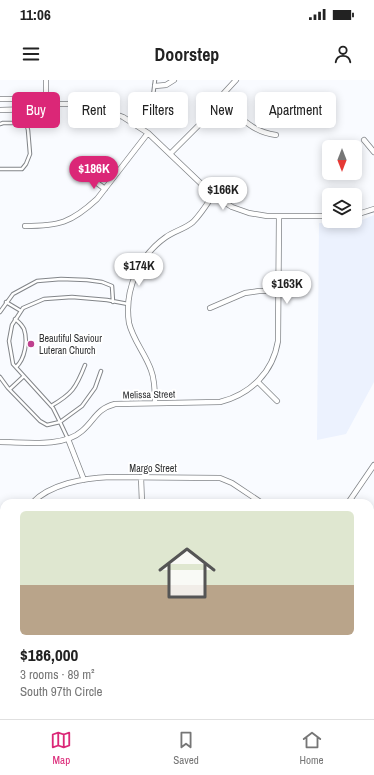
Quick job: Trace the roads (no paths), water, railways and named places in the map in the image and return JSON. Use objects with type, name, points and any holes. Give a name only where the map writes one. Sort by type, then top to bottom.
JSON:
[{"type":"street","points":[[46,80],[46,92]]},
{"type":"street","points":[[155,86],[166,85],[174,80]]},
{"type":"street","points":[[225,92],[236,80]]},
{"type":"street","points":[[0,99],[12,99]]},
{"type":"street","points":[[60,104],[84,104],[94,106],[128,120]]},
{"type":"street","points":[[0,110],[12,110]]},
{"type":"street","points":[[247,124],[262,133],[276,135]]},
{"type":"street","points":[[140,128],[148,133],[213,195],[232,207],[248,213],[279,216],[322,216]]},
{"type":"street","points":[[170,154],[196,128]]},
{"type":"street","points":[[25,226],[50,226],[66,221],[90,206],[148,133]]},
{"type":"street","points":[[364,140],[374,152]]},
{"type":"street","points":[[77,168],[105,189]]},
{"type":"street","points":[[155,403],[154,379],[152,371],[131,330],[128,314],[130,291],[134,278],[144,258],[160,242],[192,223],[213,195]]},
{"type":"street","points":[[362,213],[374,209]]},
{"type":"street","name":"Melissa Street","points":[[0,442],[49,442],[68,439],[81,432],[98,412],[108,406],[122,403],[220,402],[236,398],[258,382],[271,364],[277,349],[279,331],[279,216]]},
{"type":"street","points":[[210,308],[245,293],[279,291]]},
{"type":"street","points":[[258,382],[278,401]]},
{"type":"street","points":[[68,439],[84,480]]},
{"type":"street","points":[[351,499],[374,465]]},
{"type":"street","name":"Margo Street","points":[[36,499],[52,488],[100,477],[220,478],[232,483],[256,499]]},
{"type":"street","points":[[141,477],[142,499]]},
{"type":"lane","points":[[154,92],[155,80]]},
{"type":"lane","points":[[0,124],[12,123]]},
{"type":"lane","points":[[0,169],[22,169],[26,164],[30,154],[27,128]]},
{"type":"lane","points":[[0,312],[12,294],[37,281],[61,279],[102,282],[112,286],[113,302]]},
{"type":"lane","points":[[68,439],[51,406],[13,364],[9,341],[12,325],[23,308],[44,298],[72,298],[128,304]]},
{"type":"lane","points":[[6,302],[21,311]]},
{"type":"lane","points":[[15,320],[21,324],[25,337],[23,358],[21,363],[16,367]]},
{"type":"lane","points":[[51,406],[67,396],[73,389],[79,380],[85,365]]},
{"type":"lane","points":[[0,376],[40,421],[46,425],[60,422],[82,406],[95,388],[101,371]]},
{"type":"lane","points":[[10,389],[24,376]]},
{"type":"place","name":"Beautiful Saviour Luteran Church","points":[[31,344]]}]
